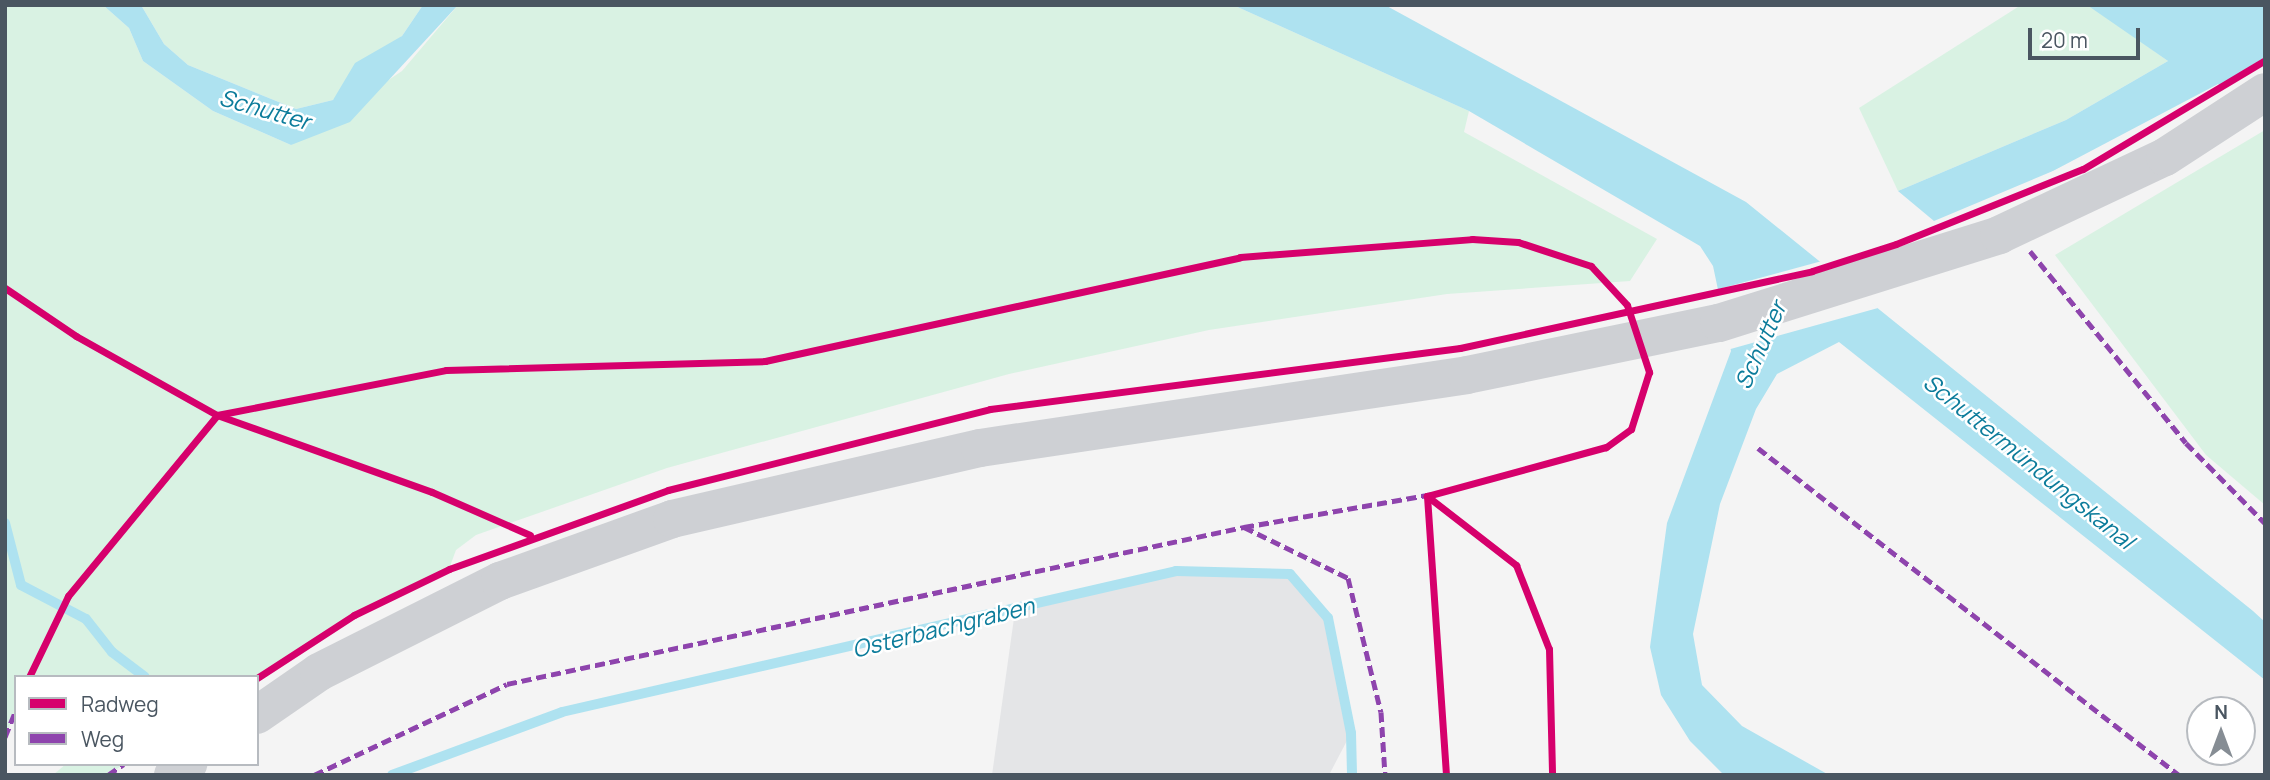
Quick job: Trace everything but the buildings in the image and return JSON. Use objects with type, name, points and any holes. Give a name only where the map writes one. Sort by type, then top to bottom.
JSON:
[{"type":"street","points":[[259,714],[319,672],[500,581],[672,519],[980,448],[1592,353],[1819,296],[1999,234],[2165,157],[2265,92]]},
{"type":"shaded area","points":[[1176,571],[1290,574],[1328,618],[1351,733],[1329,775],[992,775],[1015,611]]},
{"type":"green space","points":[[5,5],[103,5],[129,28],[143,61],[213,111],[291,145],[402,71],[458,5],[1233,5],[1469,111],[1464,132],[1657,239],[1630,281],[1447,294],[1209,330],[1009,374],[667,468],[476,535],[456,550],[449,569],[354,615],[259,677],[14,675],[14,715],[5,737]]},
{"type":"green space","points":[[141,5],[423,5],[402,36],[333,100],[296,109],[188,65],[164,44]]},
{"type":"green space","points":[[2021,5],[2089,5],[2168,61],[2066,120],[1898,191],[1859,108]]},
{"type":"green space","points":[[2265,130],[2265,505],[2206,455],[2055,255]]},
{"type":"green space","points":[[64,766],[121,766],[108,775],[53,775]]},
{"type":"water","name":"Schutter","points":[[103,5],[141,5],[164,44],[188,65],[296,109],[333,100],[355,63],[402,36],[423,5],[458,5],[350,122],[291,145],[213,111],[143,61],[129,28]]},
{"type":"water","points":[[1233,5],[1385,5],[1746,202],[2265,622],[2265,680],[1839,342],[1777,374],[1756,409],[1720,504],[1693,634],[1702,685],[1742,726],[1829,775],[1724,775],[1690,741],[1661,695],[1650,647],[1667,523],[1731,351],[1713,266],[1700,246],[1469,111]]},
{"type":"water","points":[[2087,5],[2265,5],[2265,123],[2218,84],[2053,171],[1934,221],[1898,191],[2066,120],[2168,61]]},
{"type":"pier","points":[[2265,57],[2265,126],[2218,88],[2146,130],[2002,196],[2181,109]]},
{"type":"pier","points":[[1822,261],[1878,308],[1727,350],[1715,290]]},
{"type":"waterway","points":[[5,523],[21,585],[86,619],[112,652],[142,675]]},
{"type":"waterway","name":"Osterbachgraben","points":[[392,775],[562,712],[1176,571],[1290,574],[1328,618],[1351,733],[1352,775]]},
{"type":"marked path","points":[[2030,251],[2186,443],[2265,523]]},
{"type":"marked path","points":[[1758,448],[2179,775]]},
{"type":"marked path","points":[[314,775],[507,684],[1244,527],[1433,494]]},
{"type":"marked path","points":[[1244,527],[1348,578],[1381,712],[1385,775]]},
{"type":"marked path","points":[[5,737],[14,715]]},
{"type":"marked path","points":[[108,775],[121,766]]},
{"type":"cycle path","points":[[259,677],[354,615],[449,569],[668,490],[990,409],[1460,348],[1812,271],[1896,244],[2083,169],[2265,60]]},
{"type":"cycle path","points":[[30,675],[68,596],[217,415],[446,370],[765,361],[1240,257],[1472,239],[1518,242],[1591,266],[1627,305],[1649,372],[1631,429],[1606,447],[1427,496]]},
{"type":"cycle path","points":[[5,288],[76,336],[217,415],[432,492],[530,535]]},
{"type":"cycle path","points":[[1427,496],[1516,565],[1549,649],[1552,775]]},
{"type":"cycle path","points":[[1427,496],[1446,775]]},
{"type":"water label","name":"Schuttermündungskanal","points":[[2029,461]]}]
